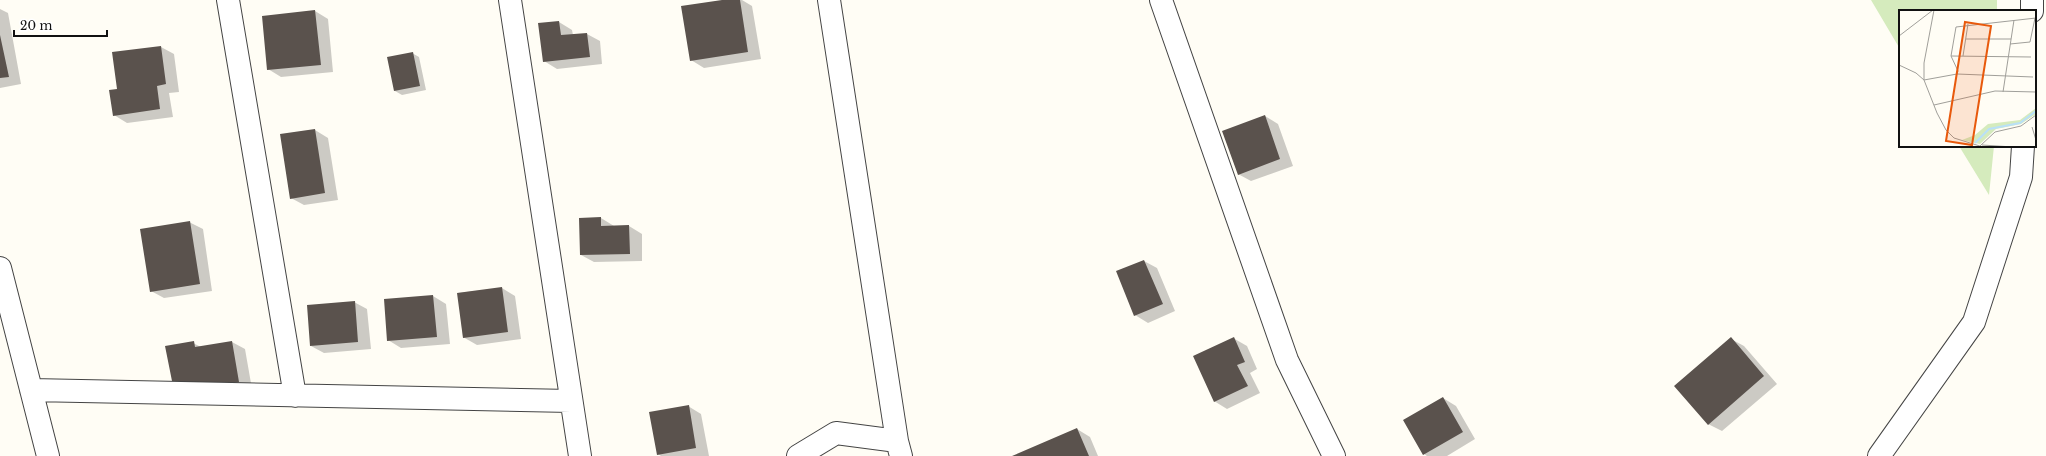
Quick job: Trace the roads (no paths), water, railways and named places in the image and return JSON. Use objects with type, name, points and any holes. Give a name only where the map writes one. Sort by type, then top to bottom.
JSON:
[{"type":"street","points":[[228,0],[294,396]]},
{"type":"street","points":[[510,0],[580,456]]},
{"type":"street","points":[[798,456],[836,433],[899,449],[829,0]]},
{"type":"street","points":[[1161,0],[1287,360],[1334,456]]},
{"type":"street","points":[[1879,456],[1974,322],[2021,177],[2023,147]]},
{"type":"street","points":[[0,268],[48,456]]},
{"type":"street","points":[[31,390],[571,401]]}]
